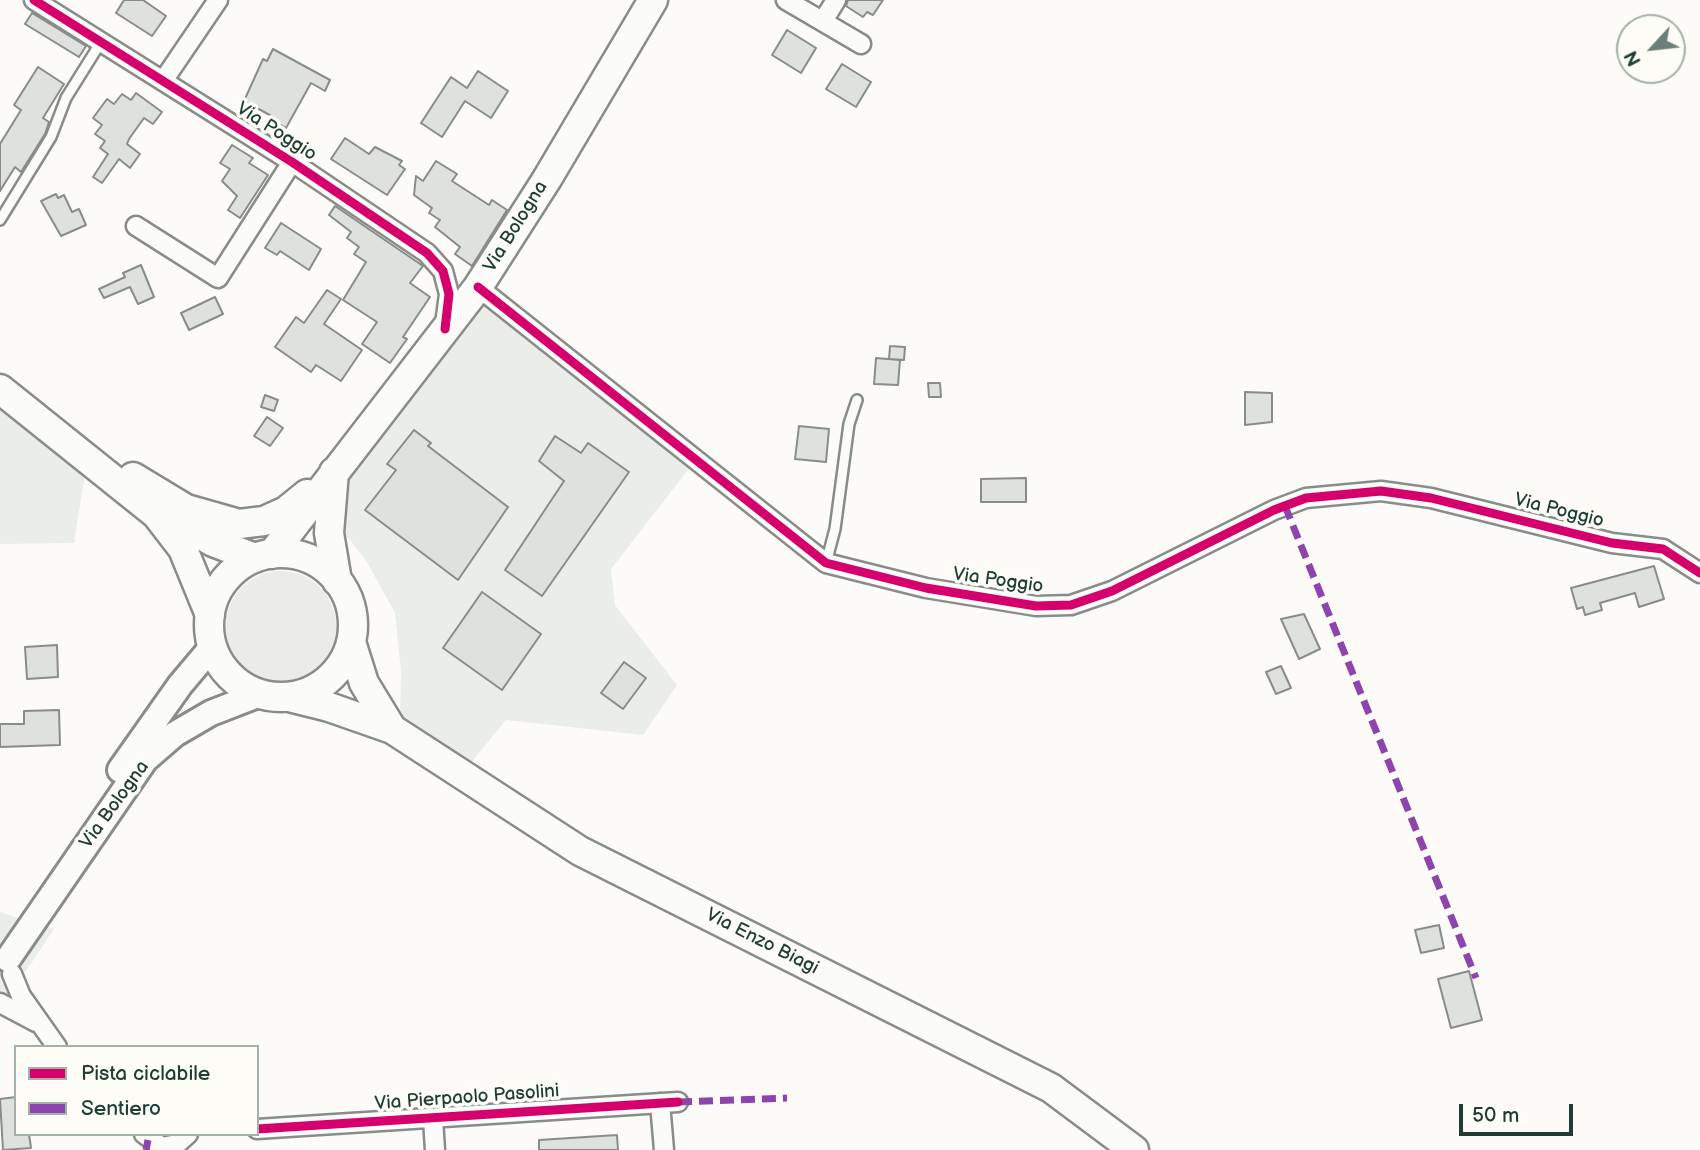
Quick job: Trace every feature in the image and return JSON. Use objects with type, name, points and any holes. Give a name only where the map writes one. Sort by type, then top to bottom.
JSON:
[{"type":"main road","name":"Via Bologna","points":[[351,642],[346,656],[328,679],[304,694],[289,697],[260,694],[239,684],[223,668],[212,648],[210,615],[224,580],[238,567],[264,556],[334,472],[478,287],[547,179],[653,0]]},
{"type":"main road","points":[[0,389],[90,459],[186,527],[213,542],[264,556],[308,559],[337,581]]},
{"type":"main road","points":[[57,434],[186,509],[239,524],[264,521],[286,511],[334,472]]},
{"type":"main road","points":[[90,459],[156,514],[171,531],[183,549],[210,615]]},
{"type":"main road","points":[[334,472],[329,533],[337,581],[351,610],[351,642]]},
{"type":"main road","name":"Via Enzo Biagi","points":[[351,642],[364,683],[392,729]]},
{"type":"main road","name":"Via Bologna","points":[[5,956],[180,685],[212,648]]},
{"type":"main road","name":"Via Bologna","points":[[5,956],[145,760],[175,734],[211,713],[260,694]]},
{"type":"main road","name":"Via Enzo Biagi","points":[[289,697],[392,729],[580,851],[1051,1088],[1134,1150]]},
{"type":"street","name":"Via Poggio","points":[[34,0],[292,162],[428,253],[443,271],[449,294],[445,329]]},
{"type":"street","points":[[163,81],[218,0]]},
{"type":"street","points":[[786,0],[861,44]]},
{"type":"street","points":[[823,21],[836,0]]},
{"type":"street","points":[[135,226],[218,278],[292,162]]},
{"type":"street","name":"Via Poggio","points":[[478,287],[826,563],[926,588],[1035,606],[1070,605],[1112,591],[1274,510],[1307,498],[1381,491],[1431,498],[1612,543],[1663,549],[1700,573]]},
{"type":"street","points":[[5,956],[21,996],[56,1045]]},
{"type":"street","name":"Via Bologna","points":[[0,995],[7,989],[5,956]]},
{"type":"street","points":[[0,1003],[42,1026]]},
{"type":"street","name":"Via Pierpaolo Pasolini","points":[[259,1129],[669,1102],[664,1150]]},
{"type":"street","points":[[433,1119],[435,1150]]},
{"type":"street","points":[[147,1136],[162,1147],[177,1144],[186,1136]]},
{"type":"lane","points":[[0,220],[51,136],[66,99],[101,42]]},
{"type":"lane","points":[[826,563],[835,530],[849,424],[857,400]]},
{"type":"shaded area","points":[[497,288],[698,457],[611,569],[615,605],[677,685],[643,735],[506,720],[466,769],[400,720],[401,671],[395,613],[367,562],[346,535],[330,478],[463,301]]},
{"type":"shaded area","points":[[0,399],[86,467],[74,543],[0,544]]},
{"type":"shaded area","points":[[281,571],[302,575],[320,587],[332,605],[336,626],[332,647],[320,665],[302,677],[281,681],[260,677],[242,665],[230,647],[226,626],[230,605],[242,587],[260,575]]},
{"type":"shaded area","points":[[0,912],[54,929],[0,1010]]},
{"type":"building","points":[[124,0],[143,0],[166,16],[152,36],[116,13]]},
{"type":"building","points":[[848,0],[883,0],[873,15],[867,12],[863,17],[846,6]]},
{"type":"building","points":[[32,13],[86,46],[79,57],[25,24]]},
{"type":"building","points":[[787,30],[816,48],[801,73],[772,55]]},
{"type":"building","points":[[273,49],[330,80],[325,91],[311,83],[286,128],[275,122],[277,119],[244,101],[263,59],[267,61]]},
{"type":"building","points":[[842,64],[871,82],[856,107],[826,89]]},
{"type":"building","points":[[38,67],[64,84],[43,118],[49,122],[45,134],[21,172],[15,167],[0,191],[0,144],[21,110],[14,105]]},
{"type":"building","points":[[478,71],[508,91],[491,118],[465,101],[442,137],[421,123],[451,77],[467,88]]},
{"type":"building","points":[[136,93],[162,112],[153,124],[144,118],[129,139],[127,144],[140,154],[130,168],[119,159],[102,183],[93,177],[108,154],[100,148],[105,141],[95,134],[102,125],[93,118],[107,99],[114,104],[122,94],[131,100]]},
{"type":"building","points":[[345,138],[369,154],[375,147],[402,161],[399,165],[405,169],[387,195],[331,159]]},
{"type":"building","points":[[232,145],[253,158],[249,163],[268,175],[240,218],[228,210],[237,196],[222,181],[230,169],[220,163]]},
{"type":"building","points":[[436,161],[457,174],[452,181],[489,205],[492,200],[507,210],[472,266],[455,254],[460,247],[435,227],[440,220],[429,213],[432,208],[414,195],[416,176],[423,181]]},
{"type":"building","points":[[56,194],[58,198],[64,195],[72,212],[79,209],[86,225],[61,236],[41,201]]},
{"type":"building","points":[[335,206],[423,266],[410,283],[430,297],[403,337],[407,339],[390,363],[362,344],[377,322],[343,300],[366,262],[354,254],[359,247],[347,238],[351,232],[329,215]]},
{"type":"building","points":[[281,223],[321,249],[309,270],[280,251],[277,255],[265,248]]},
{"type":"building","points":[[141,265],[154,297],[138,304],[130,287],[104,298],[99,289],[125,277],[123,273]]},
{"type":"building","points":[[327,290],[341,299],[324,324],[362,350],[341,381],[316,365],[311,372],[275,347],[296,317],[304,323]]},
{"type":"building","points":[[215,297],[223,314],[189,330],[181,313]]},
{"type":"building","points":[[890,346],[905,347],[904,360],[889,359]]},
{"type":"building","points":[[876,358],[900,360],[898,385],[874,384]]},
{"type":"building","points":[[928,383],[940,383],[941,397],[929,397]]},
{"type":"building","points":[[1245,392],[1272,393],[1272,422],[1245,425]]},
{"type":"building","points":[[265,395],[278,400],[274,411],[261,407]]},
{"type":"building","points":[[267,417],[283,428],[270,446],[254,436]]},
{"type":"building","points":[[799,426],[829,429],[826,462],[795,459]]},
{"type":"building","points":[[414,430],[431,443],[428,446],[508,507],[458,580],[365,510],[396,470],[387,464]]},
{"type":"building","points":[[555,436],[581,453],[588,443],[629,472],[542,596],[505,570],[564,481],[539,461]]},
{"type":"building","points":[[1026,478],[1026,502],[981,502],[981,479]]},
{"type":"building","points":[[1654,566],[1664,599],[1639,607],[1635,593],[1600,603],[1602,610],[1585,615],[1583,607],[1577,609],[1571,588]]},
{"type":"building","points":[[482,592],[541,634],[502,690],[443,648]]},
{"type":"building","points":[[1304,614],[1320,649],[1299,659],[1281,619]]},
{"type":"building","points":[[57,645],[58,677],[27,679],[25,647]]},
{"type":"building","points":[[624,662],[646,678],[623,709],[601,693]]},
{"type":"building","points":[[1281,666],[1291,688],[1276,694],[1266,672]]},
{"type":"building","points":[[59,710],[60,745],[0,747],[0,724],[24,724],[24,711]]},
{"type":"building","points":[[1439,925],[1444,948],[1421,953],[1415,930]]},
{"type":"building","points":[[1469,971],[1482,1020],[1451,1028],[1438,979]]},
{"type":"building","points":[[14,1097],[14,1136],[29,1136],[31,1148],[3,1150],[0,1099]]},
{"type":"building","points":[[617,1135],[618,1150],[539,1150],[539,1140]]},
{"type":"marked path","points":[[1285,506],[1476,978]]},
{"type":"marked path","points":[[678,1102],[787,1098]]},
{"type":"marked path","points":[[146,1150],[148,1140]]},
{"type":"cycle path","points":[[34,0],[292,162],[427,253],[443,271],[449,294],[445,329]]},
{"type":"cycle path","points":[[478,287],[826,563],[926,588],[1036,606],[1071,605],[1112,591],[1274,510],[1306,498],[1381,491],[1431,498],[1612,543],[1663,549],[1700,573]]},
{"type":"cycle path","points":[[259,1129],[678,1102]]}]
